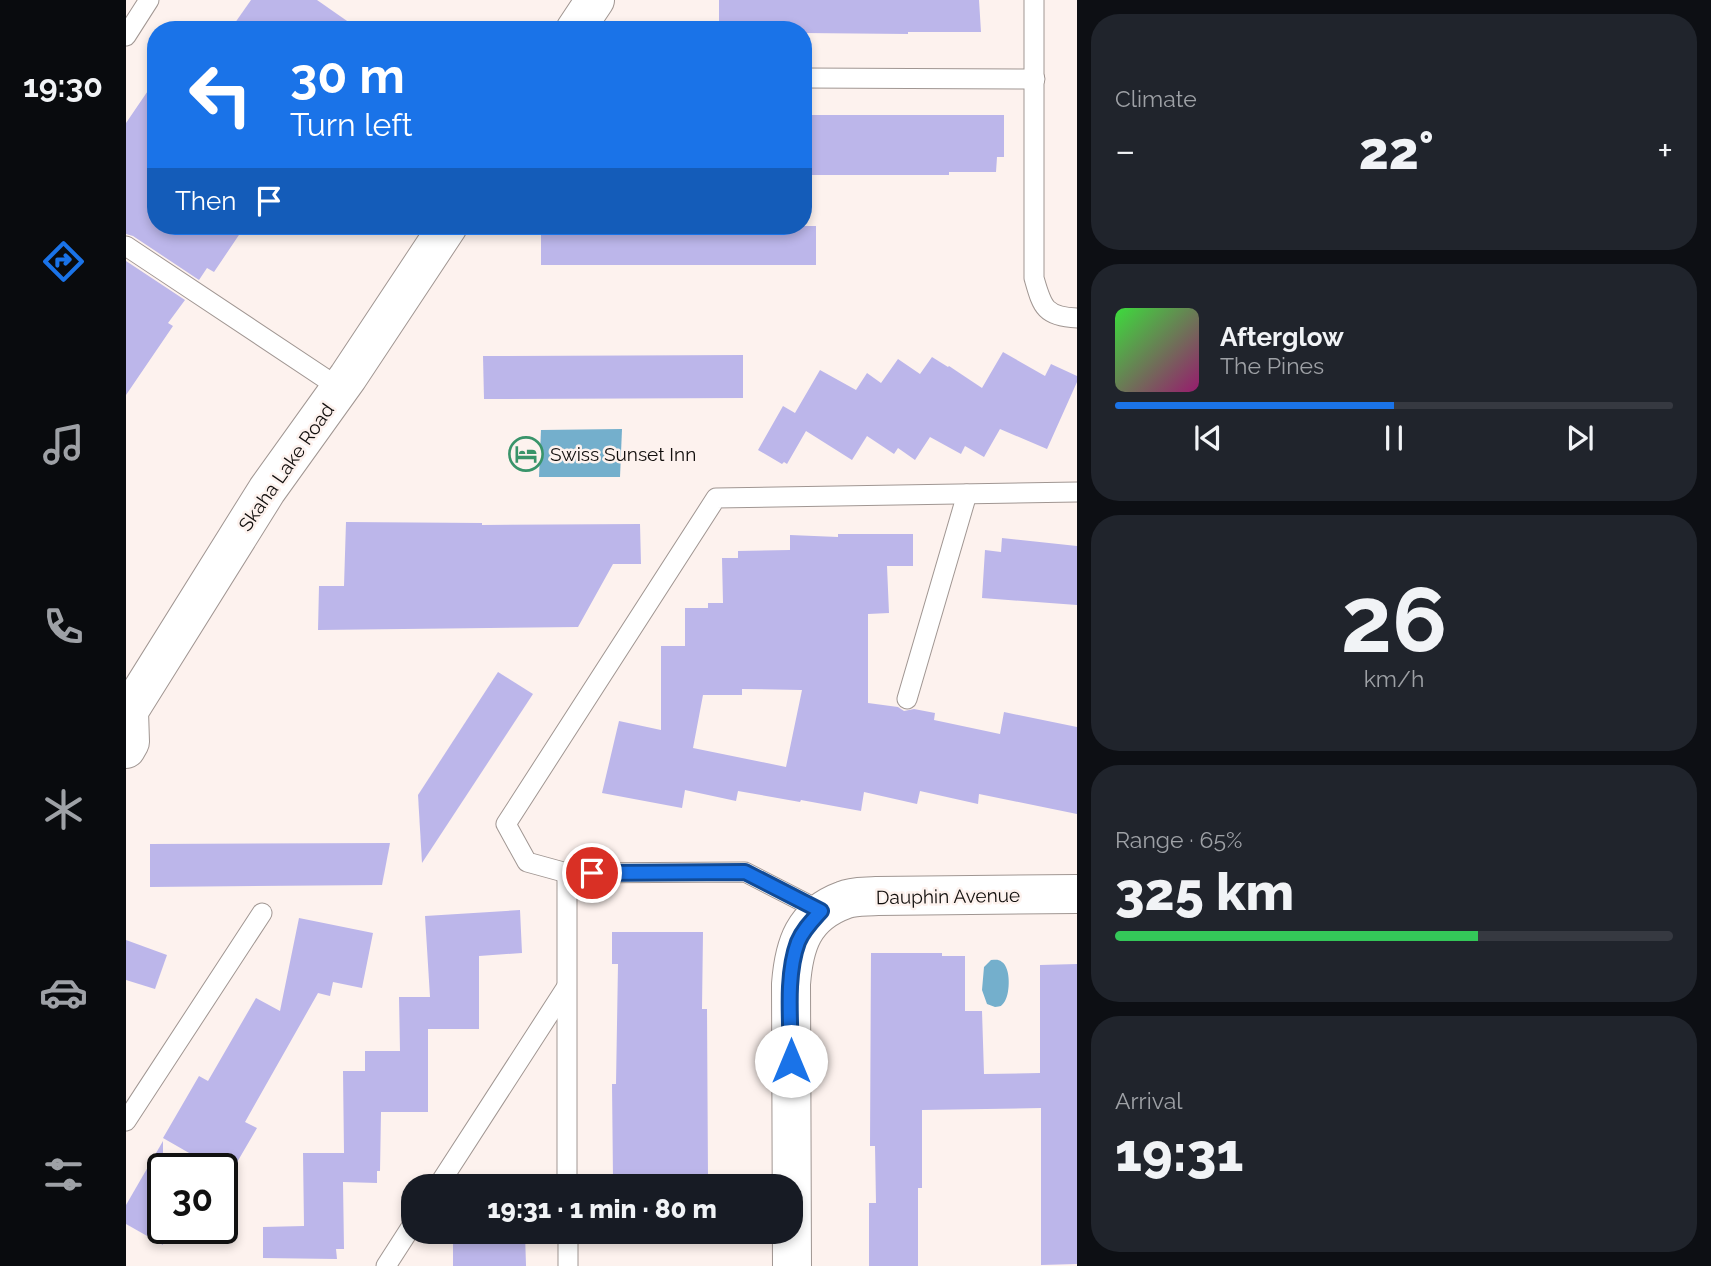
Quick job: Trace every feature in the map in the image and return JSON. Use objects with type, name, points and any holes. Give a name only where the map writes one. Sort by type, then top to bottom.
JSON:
[{"type":"main road","points":[[581,21],[595,0]]},
{"type":"main road","name":"Skaha Lake Road","points":[[126,749],[130,742],[128,711],[267,490],[341,388],[442,235]]},
{"type":"main road","name":"Dauphin Avenue","points":[[821,911],[845,899],[877,896],[1077,894]]},
{"type":"main road","points":[[792,1266],[793,960],[799,940],[821,911]]},
{"type":"lane","points":[[126,36],[149,0]]},
{"type":"lane","points":[[1034,0],[1034,278],[1041,303],[1051,314],[1077,318]]},
{"type":"lane","points":[[812,78],[1035,79]]},
{"type":"lane","points":[[126,246],[341,388]]},
{"type":"lane","points":[[821,911],[745,872],[567,873],[527,862],[506,824],[716,498],[1077,492]]},
{"type":"lane","points":[[907,699],[967,494]]},
{"type":"lane","points":[[567,873],[567,1174]]},
{"type":"lane","points":[[126,1121],[262,913]]},
{"type":"lane","points":[[446,1174],[567,987]]},
{"type":"lane","points":[[386,1266],[401,1243]]},
{"type":"lane","points":[[568,1244],[568,1266]]},
{"type":"water","points":[[622,429],[620,477],[539,477],[541,430]]},
{"type":"water","points":[[991,960],[999,960],[1005,965],[1009,981],[1005,1001],[1001,1006],[995,1007],[987,1004],[982,990],[984,967]]},
{"type":"building","points":[[251,0],[317,0],[347,21],[236,21]]},
{"type":"building","points":[[719,0],[979,0],[981,32],[812,33],[812,21],[719,21]]},
{"type":"building","points":[[147,92],[147,235],[239,235],[214,272],[207,268],[199,280],[126,234],[126,123]]},
{"type":"building","points":[[812,115],[1004,115],[1004,157],[997,157],[996,172],[949,172],[949,175],[812,175]]},
{"type":"building","points":[[812,226],[816,226],[816,265],[541,265],[541,235],[812,235]]},
{"type":"building","points":[[126,261],[185,300],[168,323],[173,326],[126,395]]},
{"type":"building","points":[[1003,352],[1045,376],[1051,364],[1077,376],[1077,382],[1047,449],[1000,429],[984,457],[965,446],[961,454],[930,437],[915,460],[898,448],[894,454],[867,436],[852,460],[806,431],[787,464],[782,464],[758,450],[783,406],[795,413],[820,370],[856,390],[867,373],[881,383],[898,359],[920,374],[932,357],[982,388]]},
{"type":"building","points":[[743,355],[743,398],[484,399],[483,356]]},
{"type":"building","points":[[346,522],[640,524],[641,564],[613,564],[578,627],[318,630],[319,586],[344,586]]},
{"type":"building","points":[[838,534],[913,534],[913,566],[887,566],[889,613],[868,614],[868,703],[898,707],[904,711],[914,709],[935,713],[934,720],[1000,734],[1004,712],[1077,727],[1077,814],[979,794],[978,804],[920,791],[917,804],[864,792],[861,811],[738,791],[736,801],[685,790],[682,808],[602,793],[619,721],[661,730],[661,646],[685,646],[685,608],[708,608],[708,603],[723,603],[722,558],[738,558],[738,551],[790,550],[790,535],[838,537]],"holes":[[[742,689],[802,690],[786,767],[693,748],[703,695],[742,695]]]},
{"type":"building","points":[[1002,538],[1077,546],[1077,605],[982,598],[985,550],[1001,552]]},
{"type":"building","points":[[498,672],[533,694],[422,863],[418,795]]},
{"type":"building","points":[[390,843],[382,885],[150,887],[150,844]]},
{"type":"building","points":[[520,910],[522,953],[479,956],[479,1029],[428,1029],[428,1112],[381,1112],[380,1171],[377,1171],[377,1183],[343,1182],[344,1249],[336,1249],[337,1259],[263,1258],[263,1227],[304,1226],[303,1153],[344,1153],[343,1071],[365,1071],[365,1051],[400,1051],[399,997],[430,997],[425,916]]},
{"type":"building","points":[[299,918],[373,933],[362,988],[333,982],[330,996],[318,993],[245,1122],[257,1128],[238,1161],[238,1153],[189,1153],[163,1138],[199,1076],[208,1081],[256,998],[280,1011]]},
{"type":"building","points":[[612,932],[703,932],[702,1009],[707,1009],[708,1174],[613,1174],[612,1084],[616,1084],[618,964],[612,964]]},
{"type":"building","points":[[126,940],[167,955],[155,989],[126,980]]},
{"type":"building","points":[[871,953],[942,953],[942,956],[965,956],[965,1011],[982,1011],[984,1074],[1040,1073],[1040,965],[1077,964],[1077,1264],[1041,1265],[1041,1108],[922,1110],[918,1266],[869,1266],[869,1203],[876,1203],[875,1146],[870,1146]]},
{"type":"building","points":[[163,1141],[163,1153],[156,1153]]},
{"type":"building","points":[[147,1169],[147,1236],[126,1224],[126,1205]]},
{"type":"building","points":[[453,1244],[525,1244],[526,1266],[453,1266]]},
{"type":"place","name":"Swiss Sunset Inn","points":[[526,454]]},
{"type":"route","points":[[592,873],[745,872],[821,911],[799,940],[793,960],[791,1061]]}]
